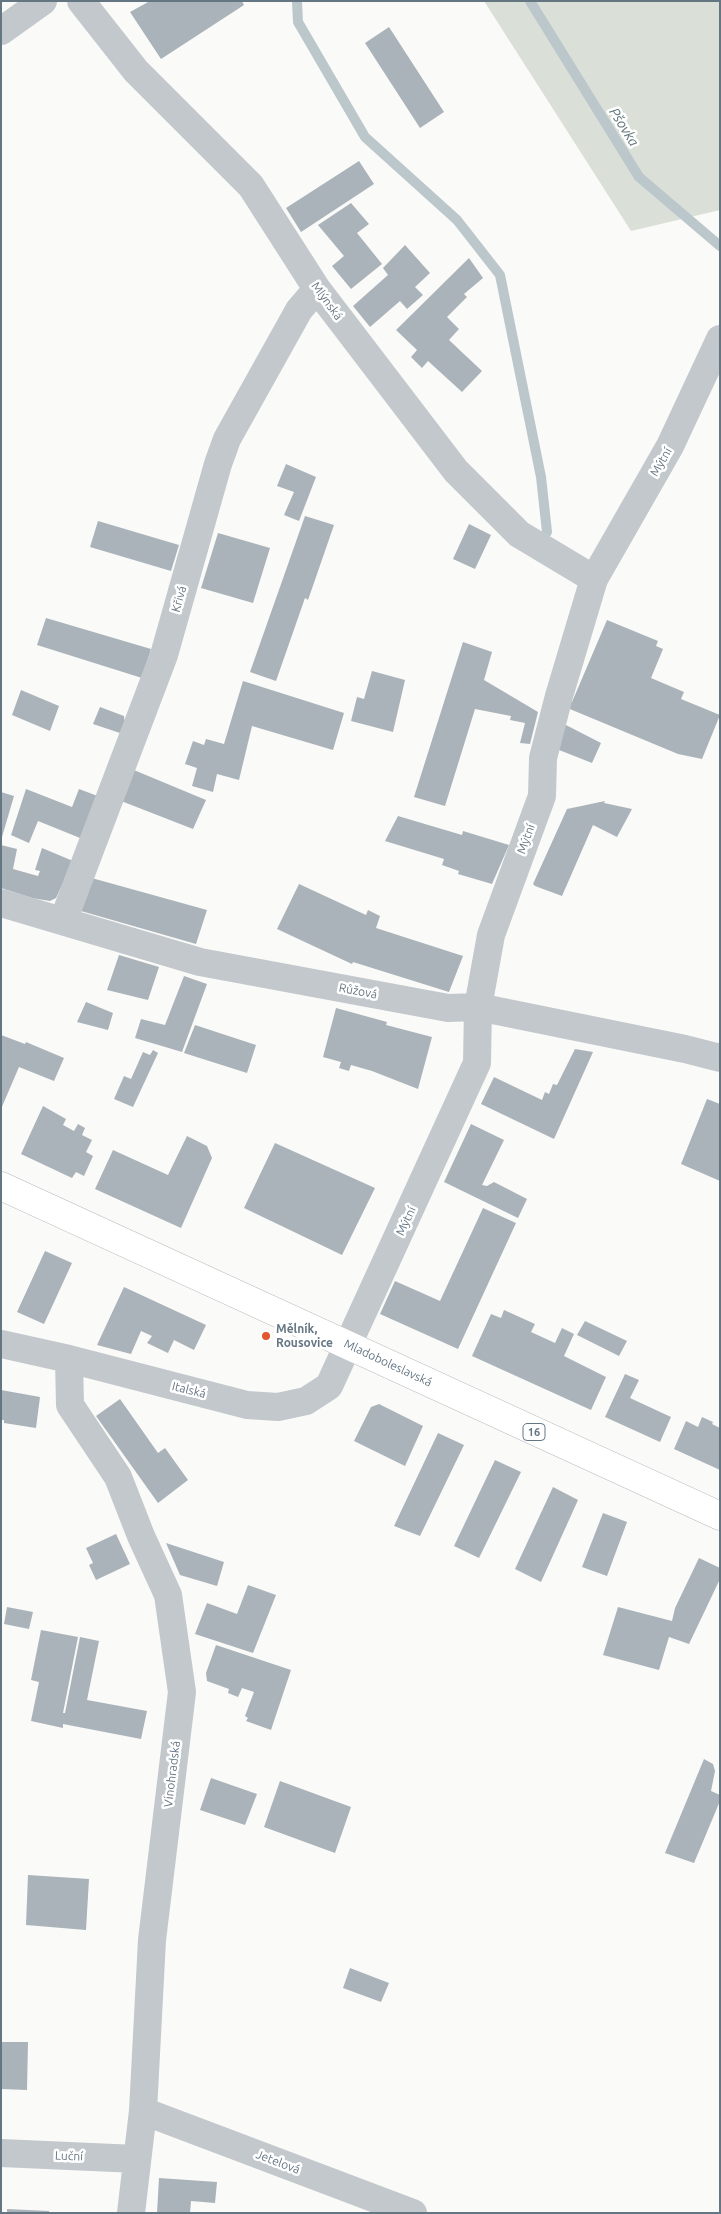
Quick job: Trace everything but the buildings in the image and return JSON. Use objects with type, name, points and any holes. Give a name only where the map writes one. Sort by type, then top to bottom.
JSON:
[{"type":"main road","name":"Mladoboleslavská","points":[[1,1186],[720,1516]]},
{"type":"street","points":[[1,32],[43,1]]},
{"type":"street","name":"Mlýnská","points":[[81,1],[136,71],[251,186],[317,289],[456,471],[519,534],[594,579]]},
{"type":"street","name":"Křivá","points":[[63,921],[164,655],[218,464],[227,440],[299,310],[317,289]]},
{"type":"street","name":"Mýtní","points":[[349,1345],[477,1063],[478,1007],[491,934],[542,796],[543,758],[559,696],[594,579],[670,446],[720,339]]},
{"type":"street","name":"Růžová","points":[[1,903],[200,962],[448,1008],[478,1007],[685,1048],[720,1058]]},
{"type":"street","name":"Italská","points":[[1,1344],[69,1359],[247,1405],[278,1406],[306,1401],[329,1386],[349,1345]]},
{"type":"street","name":"Vinohradská","points":[[69,1359],[70,1405],[118,1477],[141,1536],[168,1594],[182,1692],[152,1940],[143,2112],[131,2213]]},
{"type":"street","name":"Jetelová","points":[[143,2112],[413,2213]]},
{"type":"street","name":"Luční","points":[[1,2153],[137,2159]]},
{"type":"shaded area","points":[[484,1],[720,1],[720,210],[631,231]]},
{"type":"waterway","points":[[297,1],[298,22],[365,137],[457,220],[500,275],[541,477],[547,532]]},
{"type":"waterway","name":"Pšovka","points":[[530,1],[639,177],[720,246]]},
{"type":"place","name":"Mělník, Rousovice","points":[[266,1336]]}]
